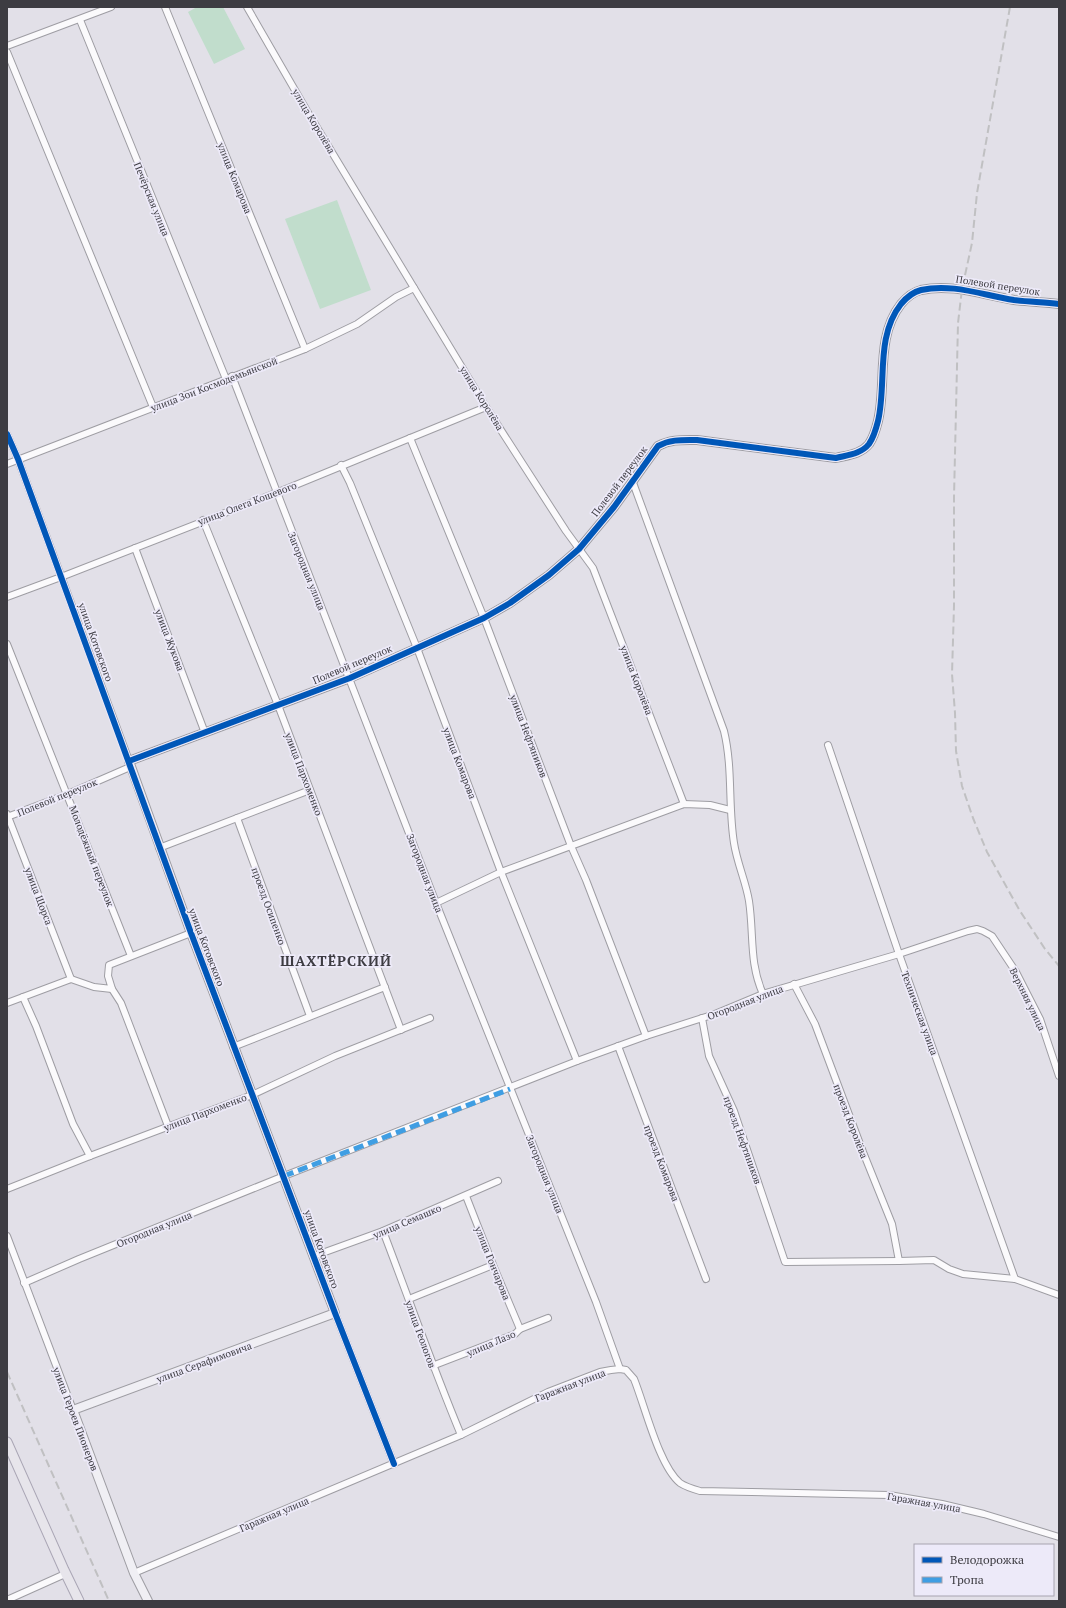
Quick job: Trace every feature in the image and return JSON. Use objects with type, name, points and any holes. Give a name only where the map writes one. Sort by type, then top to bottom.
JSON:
[{"type":"main road","points":[[7,1442],[79,1601]]},
{"type":"street","points":[[7,46],[80,20],[111,7]]},
{"type":"street","name":"улица Комарова","points":[[165,7],[305,349]]},
{"type":"street","name":"улица Королёва","points":[[247,7],[307,111],[486,407],[566,531],[597,576],[684,804]]},
{"type":"street","name":"Печёрская улица","points":[[80,20],[229,378]]},
{"type":"street","points":[[7,52],[153,407]]},
{"type":"street","name":"улица Зои Космодемьянской","points":[[7,464],[305,349],[357,324],[396,297],[414,288]]},
{"type":"street","name":"Полевой переулок","points":[[7,816],[68,794],[129,764],[205,733],[350,678],[484,618],[531,589],[579,549],[614,507],[658,446],[666,442],[678,440],[698,440],[836,458],[859,452],[869,444],[876,432],[882,398],[884,351],[891,321],[896,310],[905,298],[916,292],[938,288],[962,289],[1014,300],[1059,304]]},
{"type":"street","name":"Загородная улица","points":[[229,378],[350,678],[436,903],[596,1302],[620,1369]]},
{"type":"street","name":"улица Олега Кошевого","points":[[7,597],[135,548],[486,407]]},
{"type":"street","name":"улица Котовского","points":[[7,434],[18,459],[159,848],[233,1046],[394,1464]]},
{"type":"street","name":"улица Нефтяников","points":[[410,438],[484,618],[571,846],[586,880],[646,1036]]},
{"type":"street","name":"улица Комарова","points":[[341,465],[350,483],[417,648],[501,872],[577,1061]]},
{"type":"street","points":[[632,480],[724,731],[729,756],[730,810],[734,843],[749,901],[756,979],[763,994]]},
{"type":"street","name":"улица Пархоменко","points":[[203,520],[278,705],[401,1030]]},
{"type":"street","name":"улица Жукова","points":[[135,548],[205,733]]},
{"type":"street","name":"Молодёжный переулок","points":[[7,644],[68,794],[131,956]]},
{"type":"street","name":"Техническая улица","points":[[828,745],[899,954],[1015,1279]]},
{"type":"street","points":[[159,848],[310,790]]},
{"type":"street","points":[[436,903],[501,872],[684,804],[710,805],[730,810]]},
{"type":"street","name":"улица Щорса","points":[[7,816],[71,979]]},
{"type":"street","name":"проезд Осипенко","points":[[237,818],[310,1016]]},
{"type":"street","name":"Огородная улица","points":[[24,1283],[79,1259],[284,1176],[510,1089],[577,1061],[702,1018],[763,994],[794,984],[899,954],[968,931],[977,929],[983,931]]},
{"type":"street","name":"Верхняя улица","points":[[983,931],[995,940],[1016,972],[1040,1019],[1059,1076]]},
{"type":"street","points":[[168,1126],[121,1003],[112,989],[108,976],[109,965],[191,933]]},
{"type":"street","points":[[7,1003],[71,979],[94,988],[112,989]]},
{"type":"street","name":"проезд Королёва","points":[[794,984],[815,1024],[892,1224],[899,1261]]},
{"type":"street","points":[[233,1046],[385,986]]},
{"type":"street","points":[[23,997],[36,1026],[73,1124],[90,1156]]},
{"type":"street","name":"улица Пархоменко","points":[[7,1189],[252,1094],[335,1056],[430,1018]]},
{"type":"street","name":"проезд Нефтяников","points":[[702,1018],[709,1056],[734,1111],[785,1262],[899,1261]]},
{"type":"street","name":"проезд Комарова","points":[[618,1046],[706,1279]]},
{"type":"street","name":"улица Семашко","points":[[314,1256],[383,1231],[498,1181]]},
{"type":"street","name":"улица Гончарова","points":[[466,1196],[492,1265],[520,1329]]},
{"type":"street","name":"улица Геологов","points":[[383,1231],[425,1341],[432,1366],[461,1435]]},
{"type":"street","name":"улица Героев Пионеров","points":[[7,1236],[134,1572],[148,1601]]},
{"type":"street","points":[[899,1261],[934,1260],[949,1269],[963,1274],[1015,1279],[1059,1294]]},
{"type":"street","points":[[409,1299],[492,1265]]},
{"type":"street","name":"улица Серафимовича","points":[[73,1410],[335,1314]]},
{"type":"street","name":"улица Лазо","points":[[432,1366],[515,1334],[520,1329],[548,1318]]},
{"type":"street","name":"Гаражная улица","points":[[134,1572],[461,1435],[548,1392],[600,1372],[620,1369],[630,1374],[634,1379],[667,1467],[678,1480],[689,1488],[700,1491],[896,1496],[984,1514],[1059,1537]]},
{"type":"street","points":[[7,1600],[66,1574]]},
{"type":"green space","points":[[197,7],[223,7],[245,49],[214,64],[188,12]]},
{"type":"green space","points":[[337,200],[371,290],[320,309],[285,219]]},
{"type":"railway","points":[[1010,7],[977,193],[972,243],[962,289],[958,323],[952,674],[956,751],[962,786],[973,818],[987,852],[1020,911],[1045,949],[1059,966]]},
{"type":"railway","points":[[7,1372],[109,1601]]},
{"type":"marked path","points":[[284,1176],[510,1089]]},
{"type":"cycle path","points":[[129,761],[350,678],[484,618],[510,603],[549,575],[579,549],[614,507],[658,446],[677,440],[697,440],[836,458],[854,454],[862,450],[871,441],[878,421],[881,406],[883,361],[888,331],[893,317],[901,304],[907,297],[915,292],[933,288],[944,288],[967,290],[1014,300],[1059,304]]},
{"type":"cycle path","points":[[7,434],[18,459],[191,933],[394,1464]]},
{"type":"district","name":"ШАХТЁРСКИЙ","points":[[336,961]]}]
